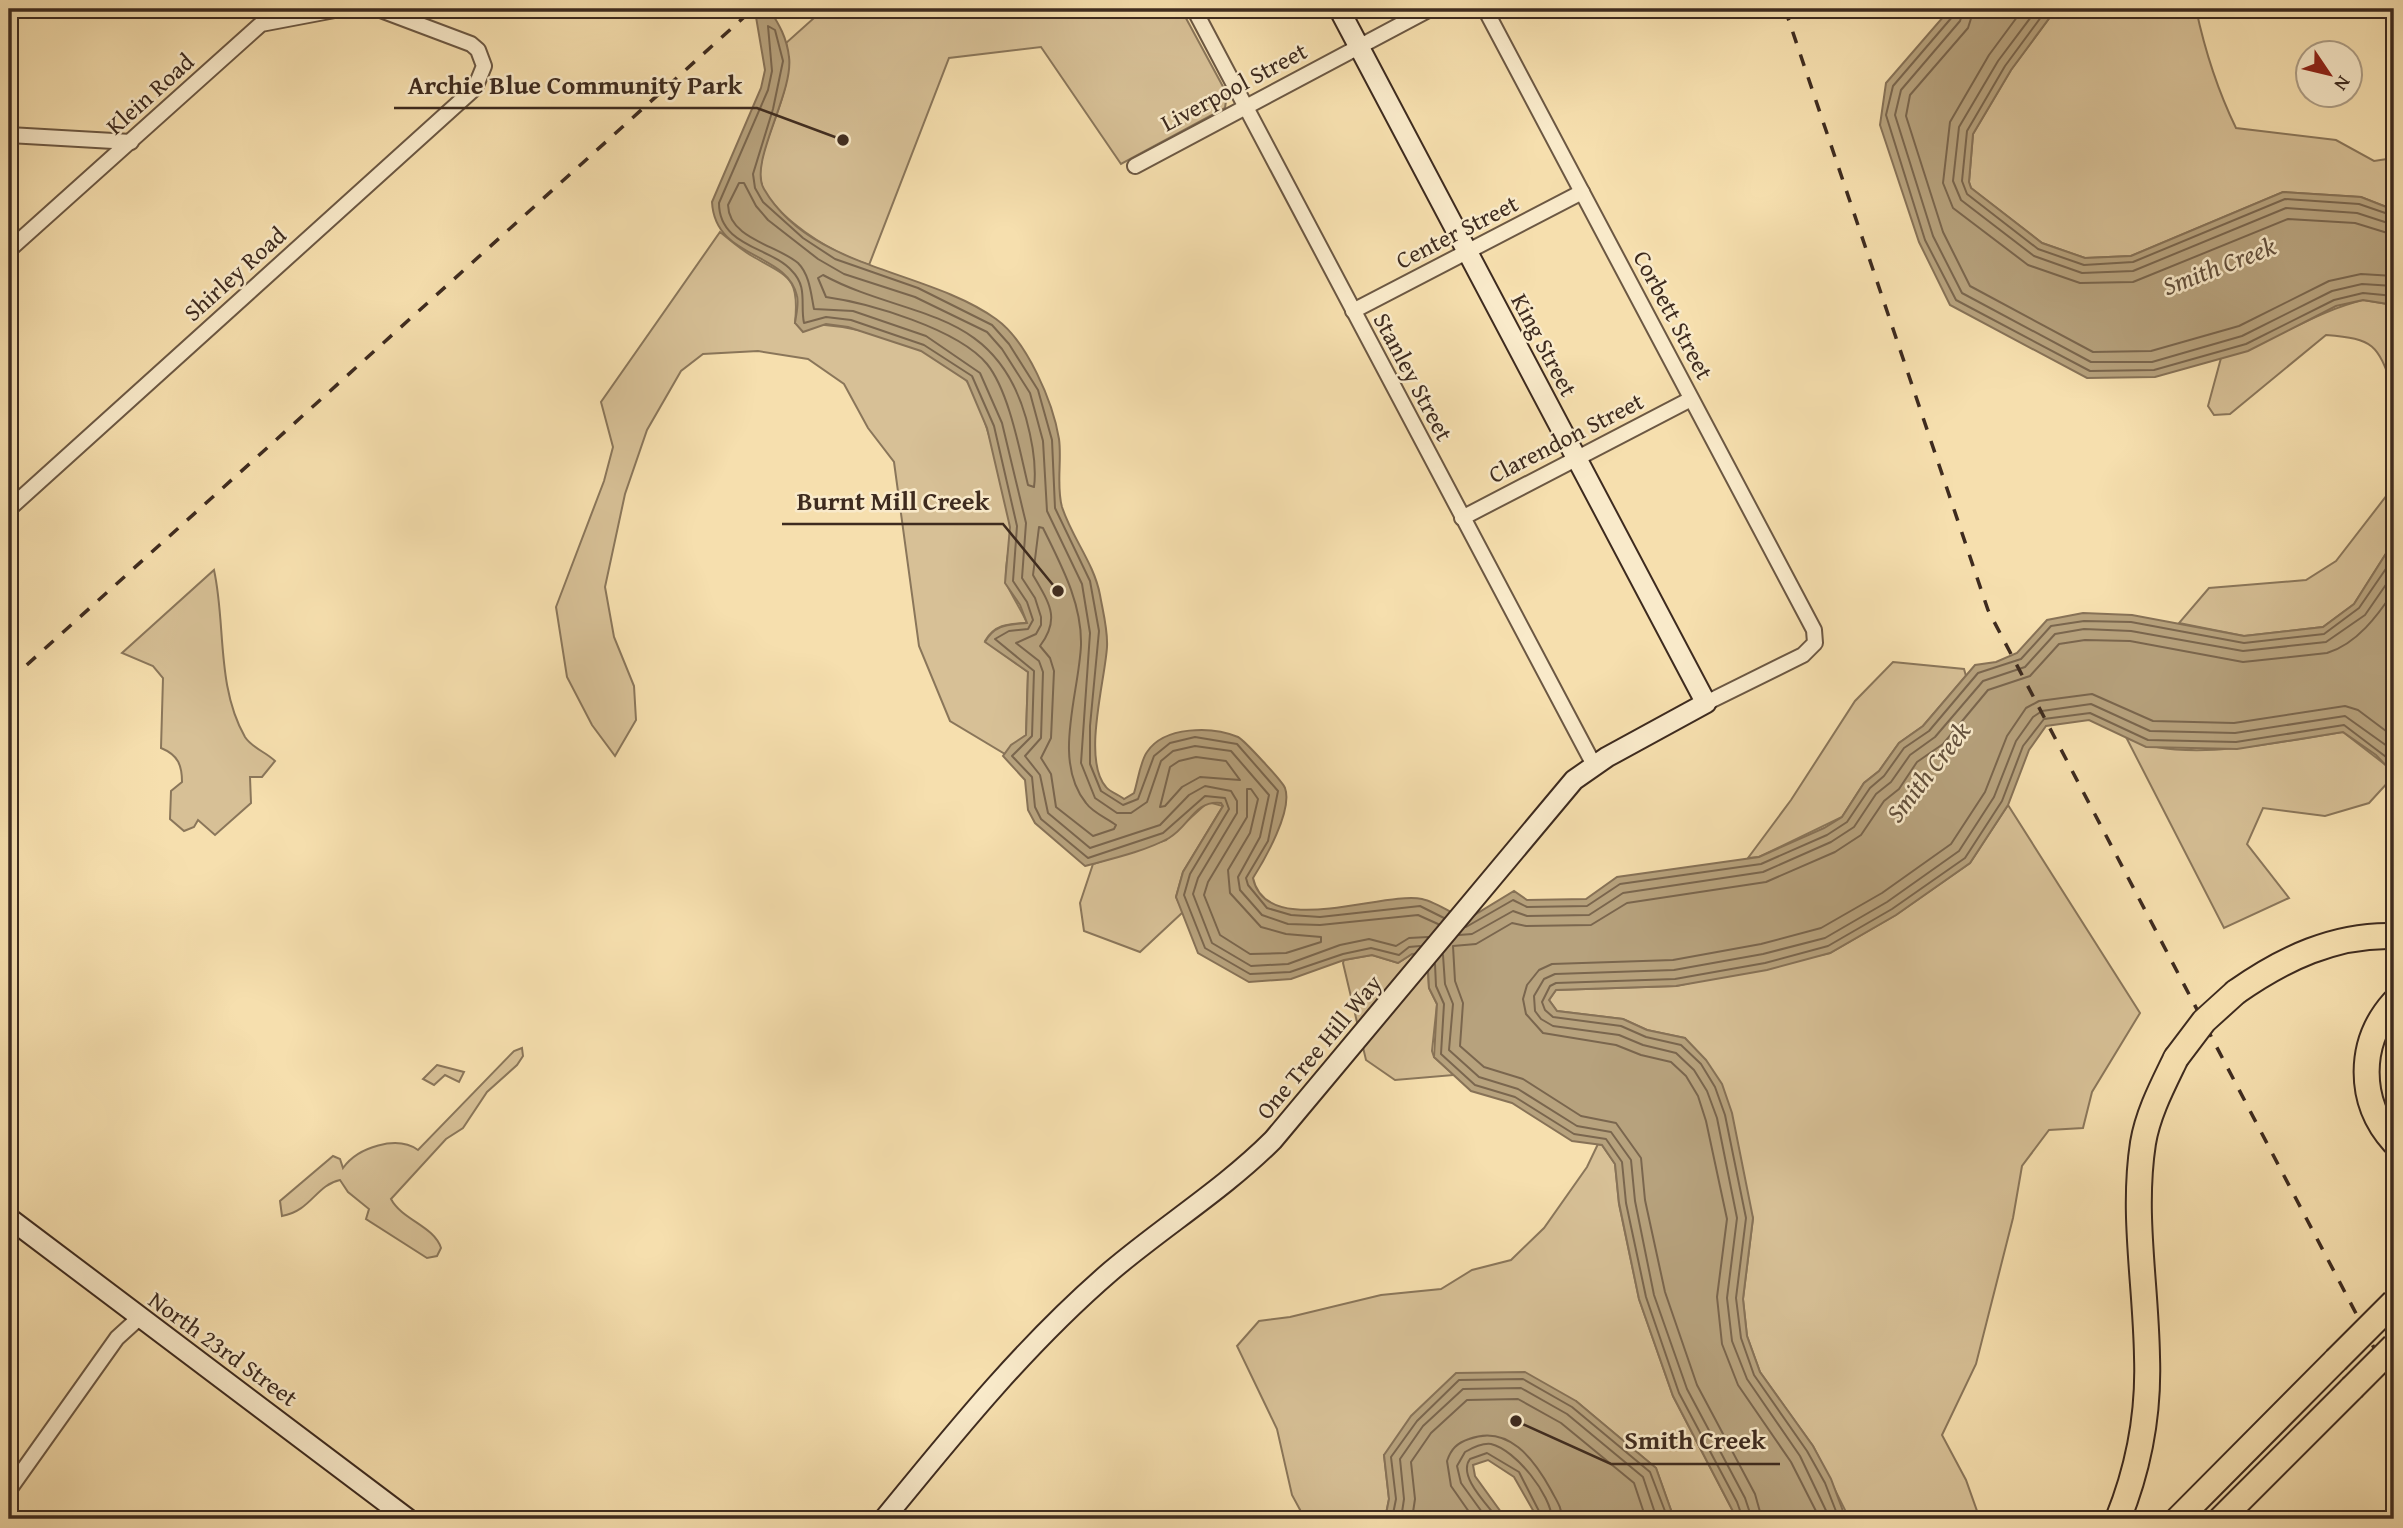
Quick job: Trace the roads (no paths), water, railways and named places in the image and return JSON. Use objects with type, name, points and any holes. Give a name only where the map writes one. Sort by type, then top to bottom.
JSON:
[{"type":"highway","points":[[2118,1519],[2138,1459],[2146,1413],[2147,1357],[2138,1180],[2143,1139],[2157,1097],[2176,1058],[2204,1021],[2236,992],[2268,970],[2305,953],[2342,941],[2394,936]]},
{"type":"highway","points":[[2394,1002],[2375,1027],[2367,1066],[2367,1086],[2374,1110],[2394,1142]]},
{"type":"highway","points":[[2178,1519],[2394,1303]]},
{"type":"highway","points":[[2221,1519],[2394,1346]]},
{"type":"street","name":"Klein Road","points":[[9,250],[261,24],[340,9]]},
{"type":"street","name":"Shirley Road","points":[[9,509],[475,88],[484,66],[478,50],[471,44],[378,9]]},
{"type":"street","name":"Stanley Street","points":[[1195,9],[1594,765]]},
{"type":"street","name":"King Street","points":[[1339,9],[1706,703]]},
{"type":"street","name":"Liverpool Street","points":[[1135,166],[1430,9]]},
{"type":"street","name":"Corbett Street","points":[[1485,9],[1814,630],[1815,643]]},
{"type":"street","points":[[9,135],[131,142]]},
{"type":"street","name":"Center Street","points":[[1353,311],[1582,192]]},
{"type":"street","name":"Clarendon Street","points":[[1462,518],[1691,399]]},
{"type":"street","name":"One Tree Hill Way","points":[[884,1519],[1007,1370],[1048,1329],[1141,1247],[1248,1165],[1563,793],[1594,765],[1706,703],[1803,655],[1815,643]]},
{"type":"street","name":"North 23rd Street","points":[[9,1217],[408,1519]]},
{"type":"street","points":[[9,1490],[117,1338],[139,1318]]},
{"type":"water","points":[[761,9],[769,9],[776,20],[789,57],[785,89],[762,162],[761,177],[764,189],[785,216],[810,236],[840,253],[968,302],[996,319],[1018,342],[1045,391],[1059,439],[1059,491],[1062,507],[1097,583],[1107,634],[1095,740],[1099,775],[1106,787],[1124,799],[1134,793],[1147,752],[1165,737],[1202,730],[1238,737],[1263,761],[1285,788],[1282,821],[1253,878],[1262,896],[1279,906],[1302,910],[1328,909],[1404,898],[1422,899],[1466,920],[1514,891],[1527,900],[1586,899],[1617,877],[1759,857],[1842,817],[1864,783],[1879,771],[1899,743],[1923,726],[1975,665],[1996,662],[2017,653],[2047,620],[2083,613],[2132,615],[2244,636],[2323,627],[2354,604],[2394,541],[2394,774],[2376,755],[2343,732],[2237,749],[2146,747],[2089,720],[2046,726],[2029,750],[2008,805],[1970,863],[1896,915],[1830,953],[1767,970],[1676,986],[1556,990],[1549,1000],[1557,1011],[1623,1019],[1647,1030],[1685,1038],[1706,1060],[1722,1084],[1732,1113],[1753,1218],[1743,1299],[1747,1336],[1760,1372],[1813,1446],[1831,1479],[1846,1519],[1737,1519],[1673,1396],[1639,1299],[1619,1203],[1615,1164],[1602,1145],[1572,1141],[1512,1103],[1471,1091],[1434,1057],[1437,1004],[1429,988],[1427,953],[1412,954],[1398,963],[1372,955],[1344,960],[1291,979],[1249,982],[1198,953],[1176,897],[1183,872],[1223,806],[1221,803],[1204,806],[1176,833],[1160,843],[1085,866],[1035,823],[1028,810],[1025,780],[1003,756],[1011,745],[1026,735],[1028,672],[985,642],[998,629],[1027,623],[1020,605],[1005,583],[1010,527],[987,428],[967,381],[921,351],[848,327],[826,324],[803,332],[795,323],[798,299],[791,281],[780,270],[725,235],[716,221],[712,202],[761,88],[765,70],[756,17]]},
{"type":"water","points":[[1950,9],[2056,9],[2011,70],[1973,134],[1969,182],[1971,188],[2042,243],[2085,258],[2131,256],[2283,192],[2361,197],[2394,210],[2394,305],[2363,300],[2336,306],[2248,351],[2155,377],[2087,378],[1950,305],[1919,242],[1880,125],[1886,83]]},
{"type":"water","points":[[1525,1372],[1576,1401],[1656,1468],[1672,1513],[1678,1519],[1538,1519],[1514,1477],[1488,1460],[1473,1465],[1475,1476],[1506,1519],[1385,1519],[1389,1499],[1384,1455],[1411,1416],[1456,1373]]},
{"type":"railway","points":[[9,681],[753,9]]},
{"type":"railway","points":[[1785,9],[1988,610],[2394,1386]]},
{"type":"place","name":"Archie Blue Community Park","points":[[843,140]]},
{"type":"place","name":"Burnt Mill Creek","points":[[1058,591]]},
{"type":"place","name":"Smith Creek","points":[[1516,1421]]}]
